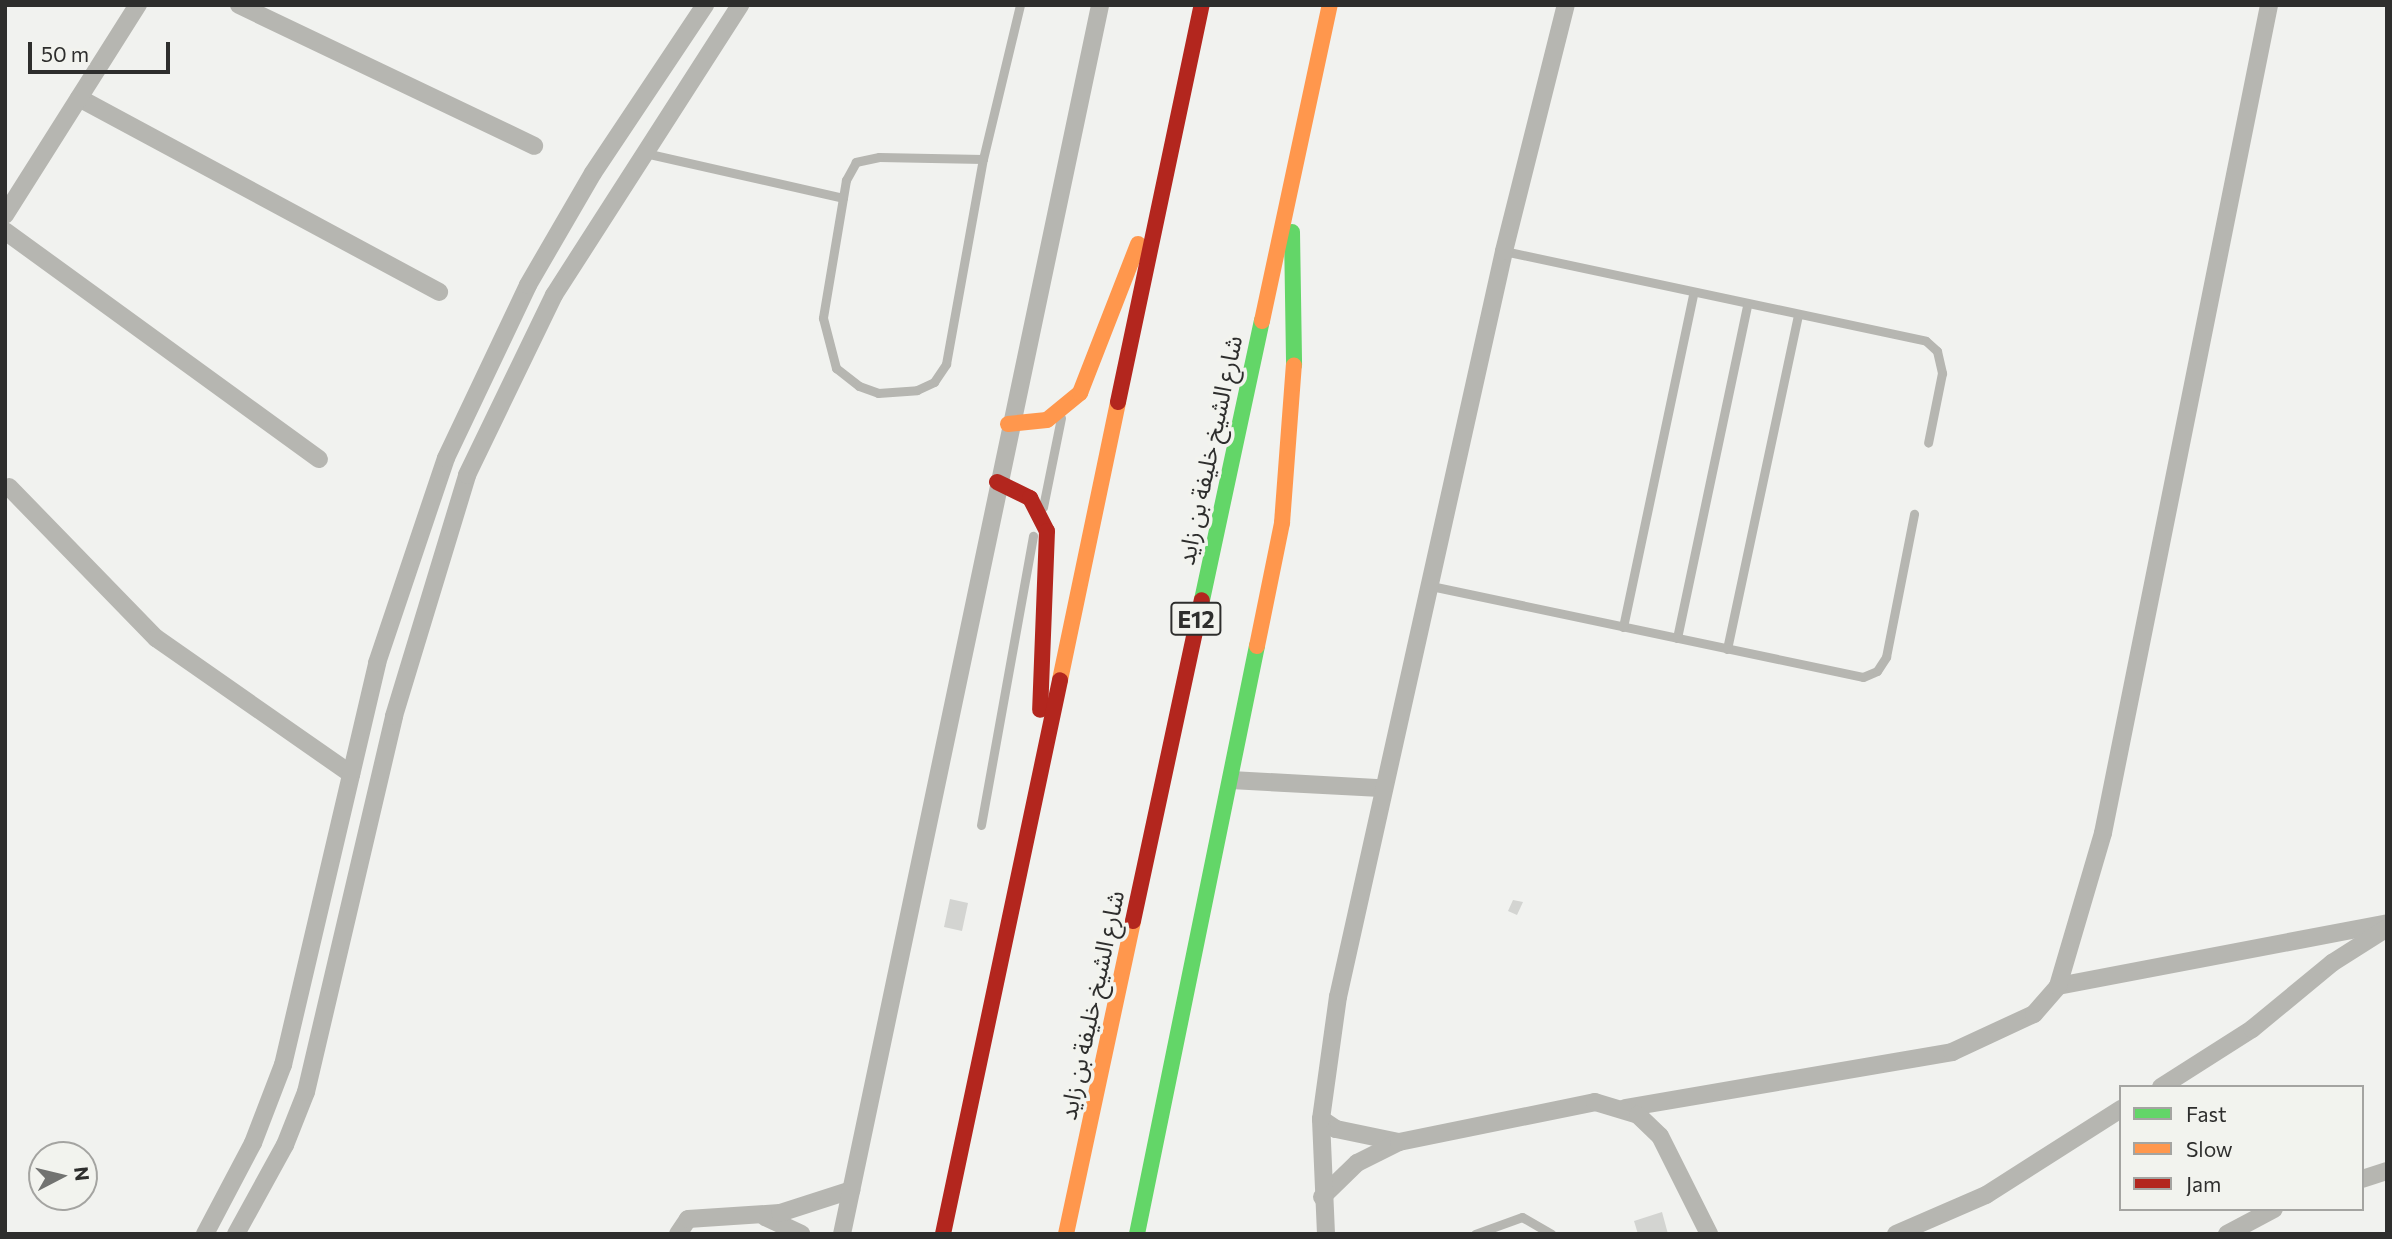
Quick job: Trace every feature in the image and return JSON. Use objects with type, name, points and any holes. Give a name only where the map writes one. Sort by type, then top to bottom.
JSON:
[{"type":"highway","points":[[943,1234],[1202,5]]},
{"type":"highway","name":"شارع الشيخ خليفة بن زايد","points":[[1066,1234],[1330,5]]},
{"type":"highway","points":[[1137,1234],[1231,780],[1288,478],[1295,345],[1291,183]]},
{"type":"highway","points":[[1008,424],[1037,423],[1061,412],[1086,380],[1121,284],[1162,196]]},
{"type":"highway","points":[[997,482],[1022,492],[1041,513],[1048,541],[1040,663],[1042,766]]},
{"type":"street","points":[[5,215],[138,5]]},
{"type":"street","points":[[239,5],[534,146]]},
{"type":"street","points":[[205,1234],[253,1143],[283,1065],[351,774],[400,591],[471,398],[528,285],[593,173],[705,5]]},
{"type":"street","points":[[236,1234],[285,1145],[306,1092],[394,716],[467,475],[554,295],[740,5]]},
{"type":"street","points":[[842,1234],[1008,424],[1100,5]]},
{"type":"street","points":[[1326,1234],[1322,1197],[1321,1119],[1338,997],[1381,788],[1431,586],[1504,251],[1566,5]]},
{"type":"street","points":[[1322,1197],[1357,1163],[1399,1142],[1580,1102],[1625,1108],[1952,1052],[2034,1014],[2058,986],[2103,833],[2269,5]]},
{"type":"street","points":[[79,98],[439,292]]},
{"type":"street","points":[[5,231],[319,459]]},
{"type":"street","points":[[9,487],[156,638],[351,774]]},
{"type":"street","points":[[1231,780],[1381,788]]},
{"type":"street","points":[[2058,986],[2387,926]]},
{"type":"street","points":[[2164,1085],[2241,1037],[2387,926]]},
{"type":"street","points":[[1625,1108],[1660,1136],[1709,1234]]},
{"type":"street","points":[[1896,1234],[1986,1195],[2119,1110]]},
{"type":"street","points":[[1321,1119],[1336,1129],[1399,1142]]},
{"type":"street","points":[[2364,1178],[2387,1171]]},
{"type":"street","points":[[678,1234],[688,1219],[698,1216],[755,1214],[804,1208],[851,1190]]},
{"type":"street","points":[[2227,1234],[2270,1211]]},
{"type":"street","points":[[755,1214],[801,1234]]},
{"type":"lane","points":[[983,159],[897,155],[856,162],[843,198],[823,318],[826,347],[836,368],[859,386],[878,393],[918,390],[934,382],[946,364],[983,159],[1020,5]]},
{"type":"lane","points":[[645,153],[843,198]]},
{"type":"lane","points":[[1504,251],[1798,316],[1912,336],[1932,345],[1942,373],[1928,443]]},
{"type":"lane","points":[[1623,627],[1693,294]]},
{"type":"lane","points":[[1677,638],[1748,305]]},
{"type":"lane","points":[[1727,649],[1798,316]]},
{"type":"lane","points":[[981,825],[1041,513],[1058,454],[1061,412]]},
{"type":"lane","points":[[1431,586],[1856,676],[1878,671],[1886,657],[1914,514]]},
{"type":"lane","points":[[1475,1234],[1522,1217],[1552,1234]]},
{"type":"building","points":[[950,899],[968,903],[962,931],[944,927]]},
{"type":"building","points":[[1513,900],[1523,902],[1517,915],[1508,911]]},
{"type":"building","points":[[1662,1212],[1668,1234],[1638,1234],[1634,1221]]},
{"type":"traffic: fast","points":[[1292,232],[1294,365]]},
{"type":"traffic: fast","points":[[1202,600],[1262,321]]},
{"type":"traffic: fast","points":[[1137,1234],[1257,646]]},
{"type":"traffic: slow","points":[[1262,321],[1330,5]]},
{"type":"traffic: slow","points":[[1008,424],[1047,420],[1080,393],[1138,244]]},
{"type":"traffic: slow","points":[[1257,646],[1282,523],[1294,365]]},
{"type":"traffic: slow","points":[[1060,680],[1118,402]]},
{"type":"traffic: slow","points":[[1066,1234],[1133,921]]},
{"type":"traffic: jam","points":[[1118,402],[1202,5]]},
{"type":"traffic: jam","points":[[997,482],[1030,498],[1047,531],[1040,710]]},
{"type":"traffic: jam","points":[[1133,921],[1202,600]]},
{"type":"traffic: jam","points":[[943,1234],[1060,680]]}]
